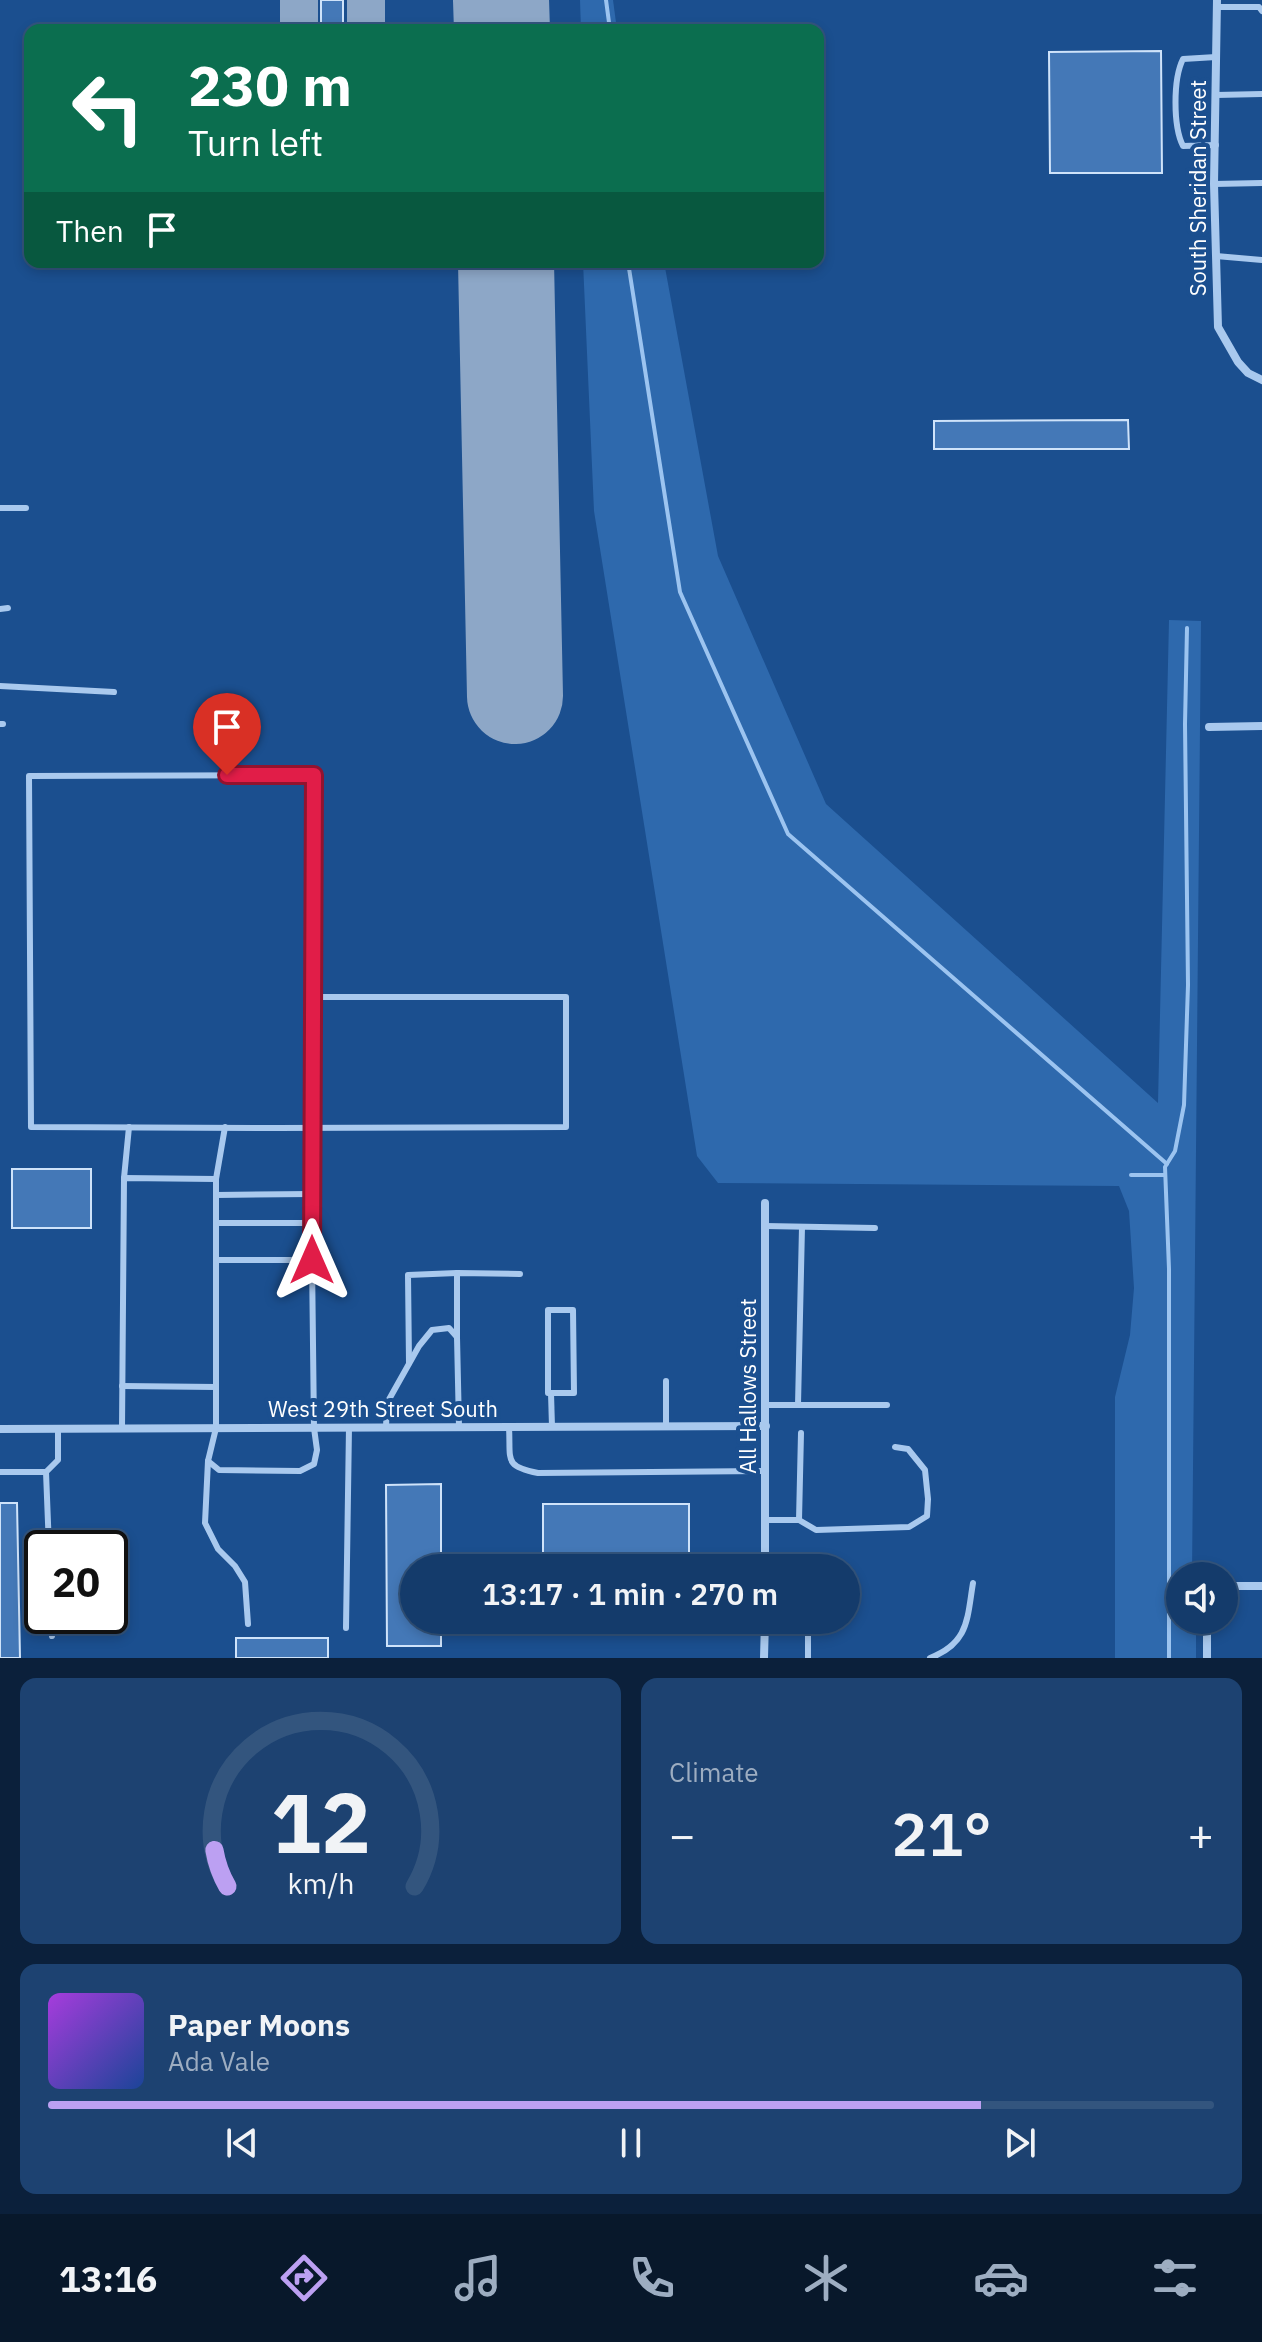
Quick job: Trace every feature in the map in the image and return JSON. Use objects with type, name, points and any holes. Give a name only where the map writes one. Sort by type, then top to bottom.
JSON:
[{"type":"street","name":"South Sheridan Street","points":[[1217,4],[1214,184],[1218,327],[1243,369],[1262,380]]},
{"type":"street","points":[[1209,727],[1262,726]]},
{"type":"street","name":"All Hallows Street","points":[[765,1203],[765,1554]]},
{"type":"street","name":"West 29th Street South","points":[[0,1429],[766,1426]]},
{"type":"street","points":[[1238,1586],[1262,1586]]},
{"type":"street","points":[[764,1658],[765,1634]]},
{"type":"street","points":[[1207,1634],[1207,1658]]},
{"type":"lane","points":[[1217,4],[1260,6]]},
{"type":"lane","points":[[1216,57],[1183,59],[1177,71],[1177,134],[1183,146],[1216,145]]},
{"type":"lane","points":[[1216,95],[1262,94]]},
{"type":"lane","points":[[1214,184],[1262,183]]},
{"type":"lane","points":[[1216,256],[1262,260]]},
{"type":"lane","points":[[0,508],[26,508]]},
{"type":"lane","points":[[0,609],[8,608]]},
{"type":"lane","points":[[0,686],[114,692]]},
{"type":"lane","points":[[208,1461],[219,1470],[300,1471],[314,1464],[317,1450],[314,1428],[312,1260],[313,1128],[313,997],[314,775],[29,776],[31,1127],[313,1128],[566,1127],[566,997],[313,997]]},
{"type":"lane","points":[[122,1428],[124,1178],[129,1127]]},
{"type":"lane","points":[[225,1127],[216,1179],[216,1428],[208,1461],[205,1523],[218,1549],[245,1582],[248,1624]]},
{"type":"lane","points":[[124,1178],[216,1179]]},
{"type":"lane","points":[[216,1195],[312,1194]]},
{"type":"lane","points":[[216,1223],[312,1223]]},
{"type":"lane","points":[[765,1226],[875,1228]]},
{"type":"lane","points":[[798,1405],[802,1227]]},
{"type":"lane","points":[[217,1260],[312,1260]]},
{"type":"lane","points":[[457,1273],[459,1427]]},
{"type":"lane","points":[[409,1363],[408,1275],[520,1274]]},
{"type":"lane","points":[[551,1393],[574,1393],[573,1310],[548,1310],[548,1393],[551,1393],[552,1427]]},
{"type":"lane","points":[[386,1427],[387,1403],[432,1330],[449,1328],[457,1337]]},
{"type":"lane","points":[[666,1381],[666,1426]]},
{"type":"lane","points":[[122,1386],[216,1387]]},
{"type":"lane","points":[[766,1405],[887,1405]]},
{"type":"lane","points":[[346,1628],[349,1427]]},
{"type":"lane","points":[[509,1427],[511,1461],[517,1469],[538,1473],[766,1471]]},
{"type":"lane","points":[[0,1472],[46,1472],[58,1460],[58,1428]]},
{"type":"lane","points":[[799,1520],[801,1433]]},
{"type":"lane","points":[[765,1520],[799,1520],[816,1530],[909,1527],[927,1516],[925,1470],[908,1449],[895,1447]]},
{"type":"lane","points":[[46,1472],[48,1530]]},
{"type":"lane","points":[[930,1658],[960,1639],[965,1629],[973,1583]]},
{"type":"lane","points":[[808,1634],[808,1658]]},
{"type":"shaded area","points":[[580,0],[613,0],[616,24],[581,24]]},
{"type":"shaded area","points":[[583,268],[665,268],[718,556],[826,804],[1158,1103],[1169,620],[1201,621],[1192,1562],[1166,1562],[1166,1634],[1196,1634],[1196,1658],[1115,1658],[1115,1397],[1130,1335],[1134,1288],[1129,1211],[1119,1186],[718,1183],[697,1156],[594,511]]},
{"type":"building","points":[[321,0],[343,0],[343,24],[321,24]]},
{"type":"building","points":[[1161,51],[1162,173],[1050,173],[1049,52]]},
{"type":"building","points":[[1128,420],[1129,449],[934,449],[934,421]]},
{"type":"building","points":[[12,1169],[91,1169],[91,1228],[12,1228]]},
{"type":"building","points":[[441,1484],[441,1554],[400,1554],[400,1634],[441,1634],[441,1646],[387,1646],[386,1485]]},
{"type":"building","points":[[0,1503],[17,1503],[20,1658],[0,1658]]},
{"type":"building","points":[[543,1504],[689,1504],[689,1554],[543,1554]]},
{"type":"building","points":[[236,1638],[328,1638],[328,1658],[236,1658]]},
{"type":"waterway","points":[[606,0],[609,24]]},
{"type":"waterway","points":[[629,268],[680,592],[788,834],[1167,1164]]},
{"type":"waterway","points":[[1169,1658],[1169,1269],[1165,1167],[1175,1151],[1184,1105],[1188,985],[1187,628]]},
{"type":"waterway","points":[[1131,1175],[1165,1175]]},
{"type":"taxiway","points":[[299,0],[299,24]]},
{"type":"taxiway","points":[[366,0],[366,24]]},
{"type":"runway","points":[[501,0],[502,24]]},
{"type":"runway","points":[[506,268],[515,696]]},
{"type":"route","points":[[227,775],[314,775],[312,1260]]}]
